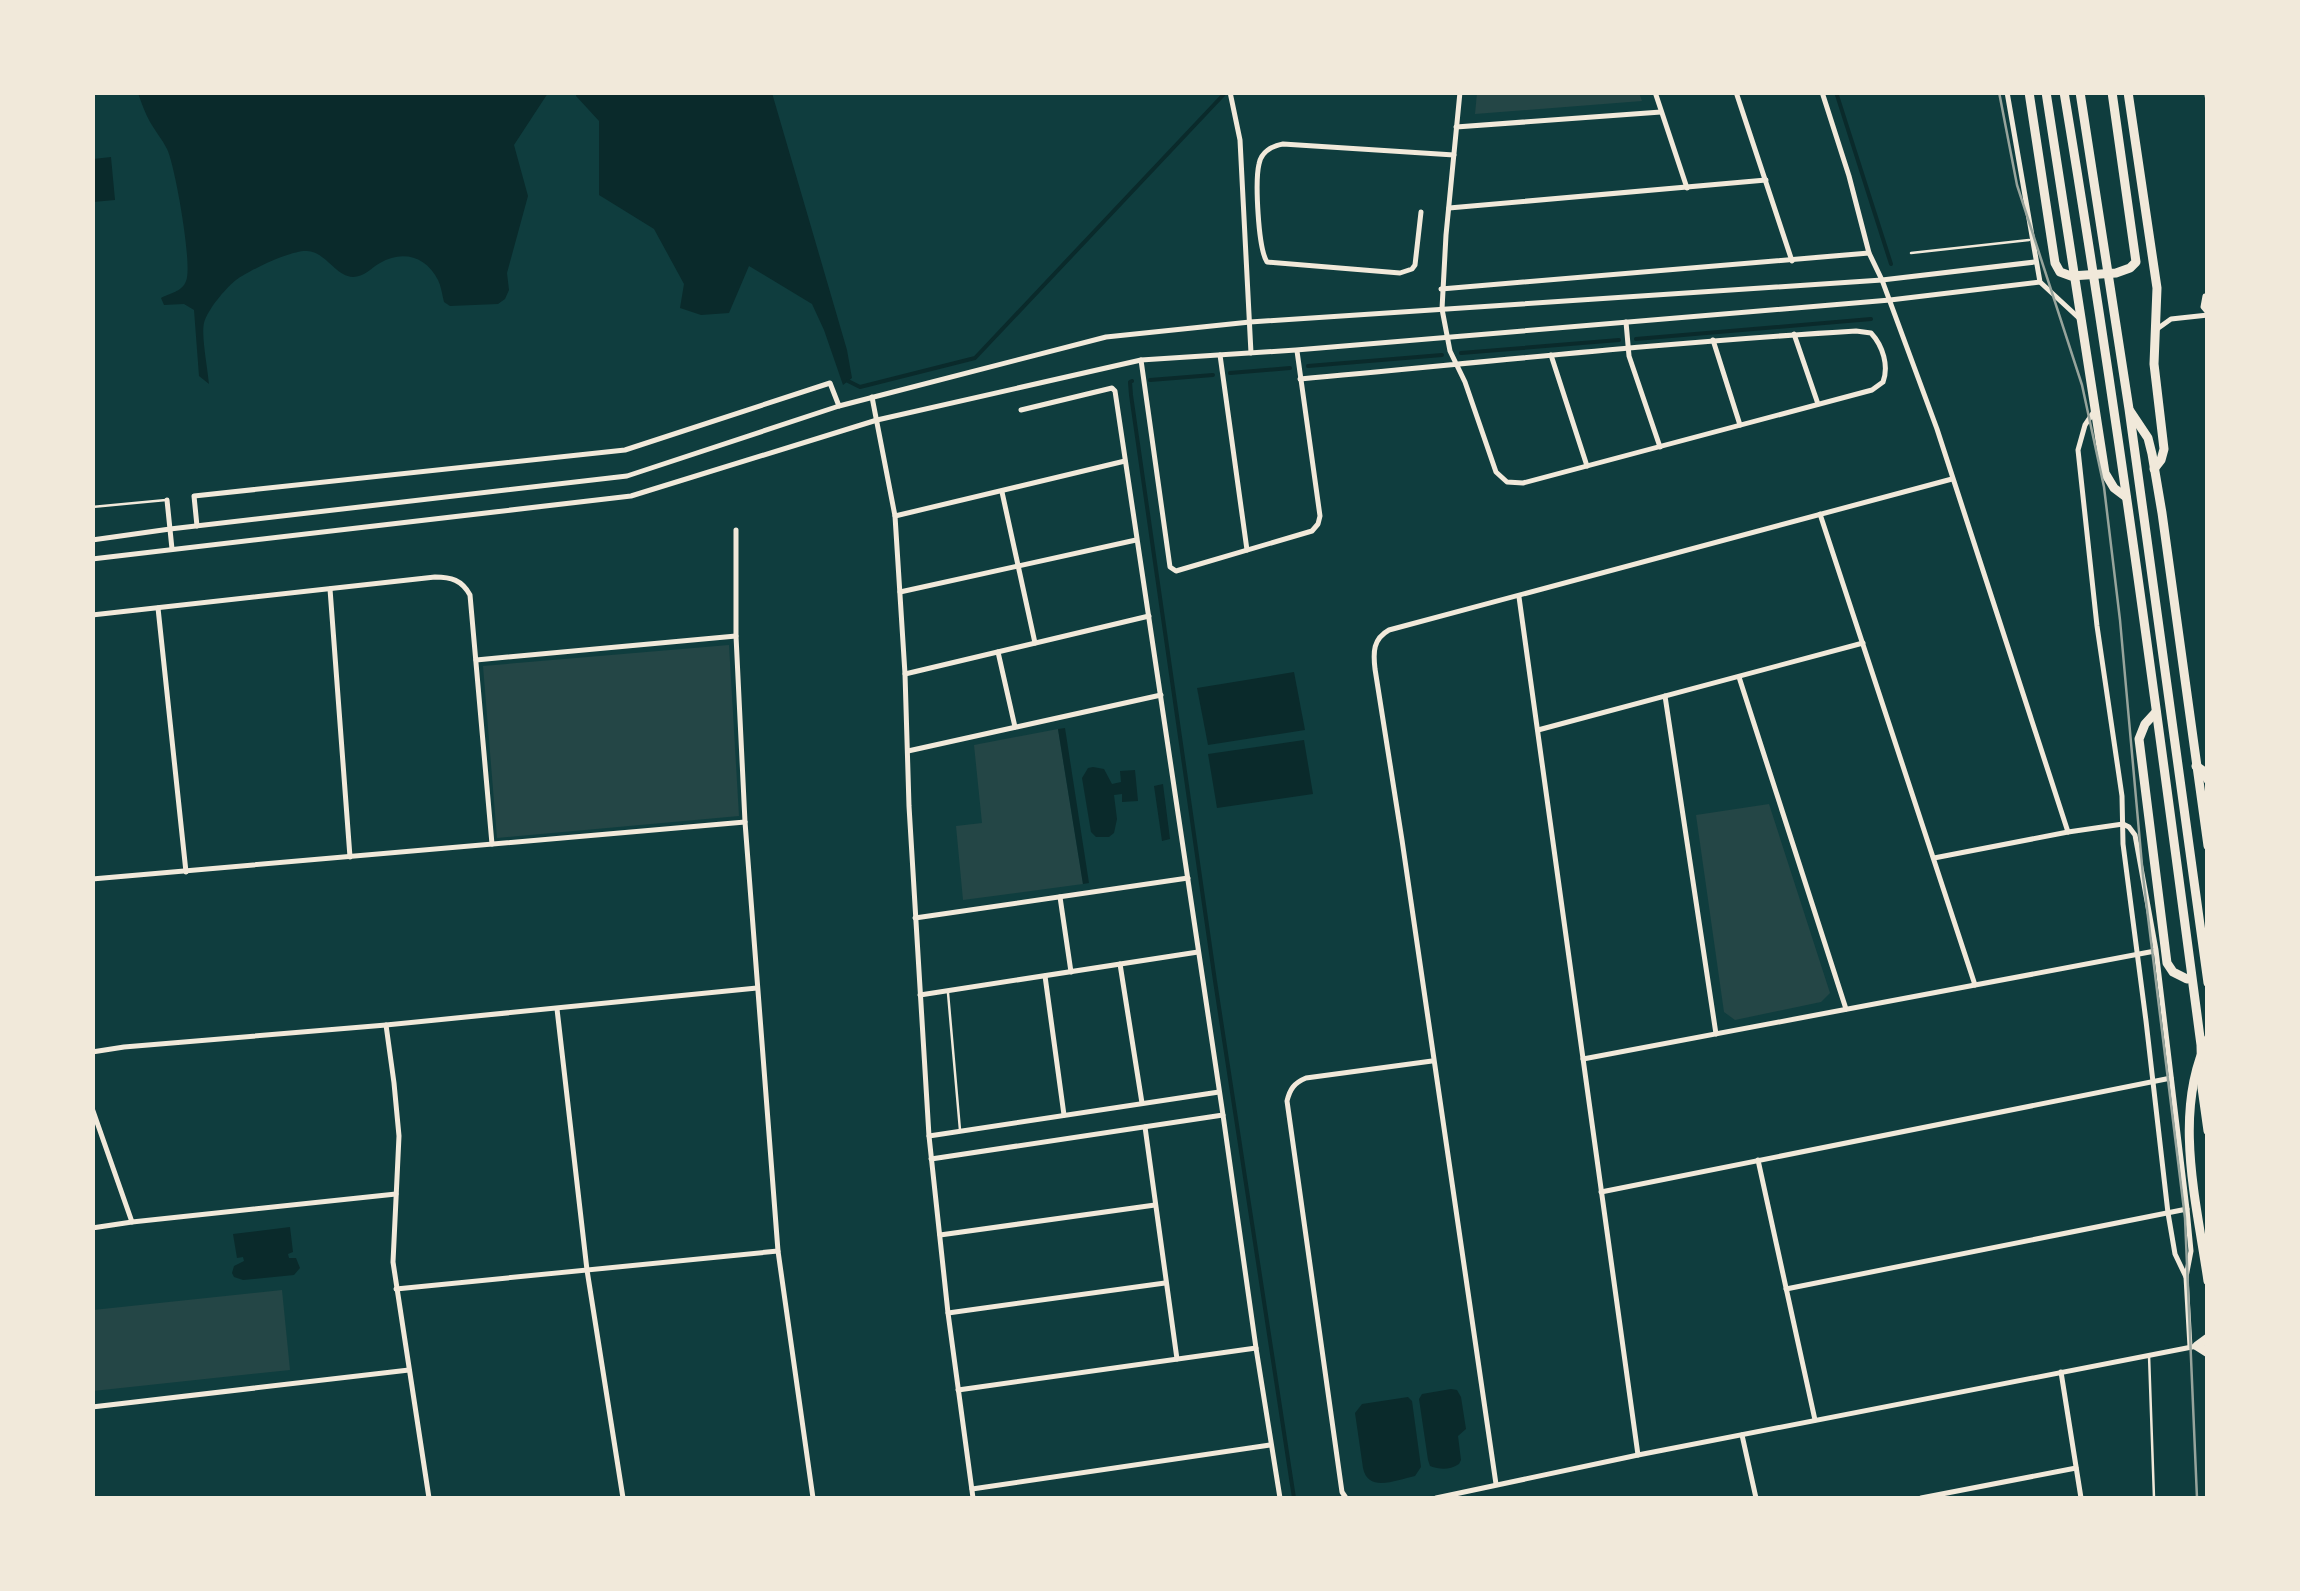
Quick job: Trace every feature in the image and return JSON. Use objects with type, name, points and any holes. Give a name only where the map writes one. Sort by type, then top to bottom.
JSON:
[{"type":"highway","points":[[2028,92],[2054,263],[2060,272],[2072,276],[2116,273],[2136,262],[2112,92]]},
{"type":"highway","points":[[2046,92],[2105,472],[2114,488],[2126,496]]},
{"type":"highway","points":[[2064,92],[2156,712],[2201,1045],[2208,1131]]},
{"type":"highway","points":[[2080,92],[2208,983]]},
{"type":"highway","points":[[2128,92],[2157,288],[2154,364],[2164,448],[2154,468]]},
{"type":"highway","points":[[2128,408],[2148,438],[2154,468],[2208,846]]},
{"type":"highway","points":[[2156,712],[2144,724],[2139,739],[2167,964],[2188,980]]},
{"type":"highway","points":[[2196,766],[2208,780]]},
{"type":"highway","points":[[2208,1039],[2198,1059],[2189,1100],[2191,1155],[2208,1282]]},
{"type":"highway","points":[[2193,1346],[2208,1338]]},
{"type":"highway","points":[[2193,1346],[2208,1352]]},
{"type":"street","points":[[1230,92],[1237,124],[1251,352]]},
{"type":"street","points":[[1300,378],[1457,365],[1713,340],[1856,331],[1871,333],[1879,343],[1887,368],[1880,386],[1524,483],[1500,478],[1492,465],[1457,365],[1450,351],[1442,309],[1460,92]]},
{"type":"street","points":[[1655,92],[1687,188]]},
{"type":"street","points":[[1736,92],[1792,260]]},
{"type":"street","points":[[1822,92],[1869,253],[1937,428],[2068,832]]},
{"type":"street","points":[[2007,92],[2040,282],[2081,321]]},
{"type":"street","points":[[2206,92],[2208,104]]},
{"type":"street","points":[[1456,127],[1662,112]]},
{"type":"street","points":[[1421,212],[1412,270],[1400,273],[1266,262],[1261,249],[1259,164],[1274,146],[1290,144],[1454,155]]},
{"type":"street","points":[[1449,208],[1766,180]]},
{"type":"street","points":[[1442,289],[1869,253]]},
{"type":"street","points":[[92,540],[627,476],[839,406],[1106,337],[1250,322],[1882,280],[2036,262]]},
{"type":"street","points":[[92,560],[631,496],[877,420],[1141,360],[1890,300],[2040,282]]},
{"type":"street","points":[[2156,329],[2171,319],[2208,314],[2203,306],[2205,296]]},
{"type":"street","points":[[1626,322],[1628,348],[1660,446]]},
{"type":"street","points":[[1794,334],[1818,404]]},
{"type":"street","points":[[1713,340],[1740,425]]},
{"type":"street","points":[[1141,360],[1170,567],[1176,571],[1312,531],[1318,524],[1296,350]]},
{"type":"street","points":[[1220,355],[1247,550]]},
{"type":"street","points":[[1551,356],[1588,466]]},
{"type":"street","points":[[197,526],[194,496],[625,450],[830,383],[839,406]]},
{"type":"street","points":[[1021,410],[1114,389],[1280,1498]]},
{"type":"street","points":[[872,397],[895,516],[928,1136],[973,1498]]},
{"type":"street","points":[[2095,409],[2085,425],[2078,450],[2097,626],[2122,796],[2123,844],[2168,1213],[2176,1254],[2186,1277]]},
{"type":"street","points":[[895,516],[1126,462]]},
{"type":"street","points":[[1496,1484],[1374,649],[1381,635],[1389,630],[1952,479]]},
{"type":"street","points":[[1002,492],[1035,643]]},
{"type":"street","points":[[166,500],[172,549]]},
{"type":"street","points":[[1820,514],[1975,984]]},
{"type":"street","points":[[736,530],[736,636],[757,988],[778,1250],[812,1498]]},
{"type":"street","points":[[900,592],[1137,540]]},
{"type":"street","points":[[92,615],[446,577],[457,580],[470,595],[492,845]]},
{"type":"street","points":[[330,589],[350,857]]},
{"type":"street","points":[[1519,596],[1638,1456]]},
{"type":"street","points":[[158,608],[186,872]]},
{"type":"street","points":[[905,674],[1150,616]]},
{"type":"street","points":[[476,660],[736,636]]},
{"type":"street","points":[[1538,730],[1863,644]]},
{"type":"street","points":[[998,652],[1015,727]]},
{"type":"street","points":[[1739,677],[1846,1009]]},
{"type":"street","points":[[908,751],[1160,695]]},
{"type":"street","points":[[1665,696],[1716,1034]]},
{"type":"street","points":[[92,879],[746,822]]},
{"type":"street","points":[[1436,1498],[2193,1346],[2186,1277],[2191,1251],[2188,1209],[2156,950],[2135,835],[2124,824],[1934,858]]},
{"type":"street","points":[[915,918],[1188,878]]},
{"type":"street","points":[[1060,897],[1070,972]]},
{"type":"street","points":[[1583,1059],[2156,950]]},
{"type":"street","points":[[920,995],[1198,952]]},
{"type":"street","points":[[1120,964],[1142,1104]]},
{"type":"street","points":[[1045,976],[1064,1115]]},
{"type":"street","points":[[92,1052],[757,988]]},
{"type":"street","points":[[557,1008],[588,1270],[623,1498]]},
{"type":"street","points":[[386,1026],[399,1136],[396,1289],[429,1498]]},
{"type":"street","points":[[1346,1498],[1342,1492],[1287,1101],[1296,1082],[1306,1078],[1434,1060]]},
{"type":"street","points":[[1601,1192],[2171,1078]]},
{"type":"street","points":[[928,1136],[1219,1092]]},
{"type":"street","points":[[92,1108],[132,1222]]},
{"type":"street","points":[[930,1158],[1223,1115]]},
{"type":"street","points":[[1144,1127],[1176,1359]]},
{"type":"street","points":[[1758,1160],[1815,1420]]},
{"type":"street","points":[[92,1228],[396,1194]]},
{"type":"street","points":[[939,1235],[1155,1204]]},
{"type":"street","points":[[1786,1289],[2188,1209]]},
{"type":"street","points":[[396,1289],[778,1250]]},
{"type":"street","points":[[948,1313],[1165,1284]]},
{"type":"street","points":[[958,1390],[1256,1348]]},
{"type":"street","points":[[92,1408],[409,1370]]},
{"type":"street","points":[[2061,1372],[2080,1498]]},
{"type":"street","points":[[1742,1435],[1756,1498]]},
{"type":"street","points":[[972,1489],[1271,1444]]},
{"type":"street","points":[[1921,1498],[2076,1468]]},
{"type":"lane","points":[[1911,253],[2031,240]]},
{"type":"lane","points":[[92,508],[166,500]]},
{"type":"lane","points":[[948,991],[960,1131]]},
{"type":"lane","points":[[2149,1354],[2154,1498]]},
{"type":"shaded area","points":[[138,93],[548,93],[514,145],[528,196],[507,273],[509,290],[505,299],[498,304],[450,306],[444,302],[439,282],[427,265],[405,256],[388,259],[353,277],[341,273],[314,252],[291,254],[236,280],[209,312],[203,328],[209,384],[199,376],[194,310],[184,304],[164,305],[161,298],[179,290],[186,281],[185,237],[170,159]]},
{"type":"shaded area","points":[[576,93],[772,93],[852,378],[843,385],[812,304],[749,266],[729,313],[701,315],[680,308],[684,284],[654,229],[599,195],[599,121]]},
{"type":"shaded area","points":[[1477,93],[1639,93],[1642,101],[1475,114]]},
{"type":"shaded area","points":[[111,157],[115,200],[93,202],[93,159]]},
{"type":"shaded area","points":[[729,645],[739,816],[497,838],[483,666]]},
{"type":"shaded area","points":[[1294,672],[1305,730],[1208,745],[1197,688]]},
{"type":"shaded area","points":[[1065,728],[1089,883],[1083,884],[1058,729]]},
{"type":"shaded area","points":[[1058,729],[1083,884],[963,900],[956,826],[982,823],[974,745]]},
{"type":"shaded area","points":[[1304,740],[1313,794],[1217,808],[1208,754]]},
{"type":"shaded area","points":[[1093,767],[1104,769],[1112,784],[1121,782],[1120,771],[1135,770],[1138,801],[1122,802],[1122,794],[1114,795],[1117,819],[1109,837],[1096,837],[1091,832],[1082,778]]},
{"type":"shaded area","points":[[1163,784],[1170,839],[1162,841],[1154,786]]},
{"type":"shaded area","points":[[1769,804],[1830,993],[1821,1002],[1735,1020],[1724,1012],[1696,815]]},
{"type":"shaded area","points":[[290,1227],[293,1252],[288,1254],[289,1258],[296,1258],[300,1268],[294,1275],[243,1280],[234,1277],[234,1266],[244,1261],[243,1257],[237,1258],[233,1234]]},
{"type":"shaded area","points":[[282,1290],[290,1370],[93,1391],[93,1310]]},
{"type":"shaded area","points":[[1451,1389],[1461,1397],[1466,1429],[1458,1436],[1459,1464],[1445,1469],[1430,1466],[1419,1399],[1422,1394]]},
{"type":"shaded area","points":[[1408,1397],[1412,1401],[1421,1467],[1415,1476],[1377,1483],[1366,1476],[1363,1468],[1355,1413],[1362,1404]]},
{"type":"waterway","points":[[848,381],[860,387],[975,358],[1226,92]]},
{"type":"waterway","points":[[1836,92],[1891,264]]},
{"type":"waterway","points":[[1636,339],[1871,319]]},
{"type":"waterway","points":[[1461,353],[1619,340]]},
{"type":"waterway","points":[[1308,366],[1442,355]]},
{"type":"waterway","points":[[1230,373],[1290,368]]},
{"type":"waterway","points":[[1150,380],[1213,375]]},
{"type":"waterway","points":[[1132,381],[1215,981],[1294,1498]]},
{"type":"tram line","points":[[1999,92],[2017,185],[2082,385],[2104,487],[2143,876],[2185,1218],[2197,1498]]}]
